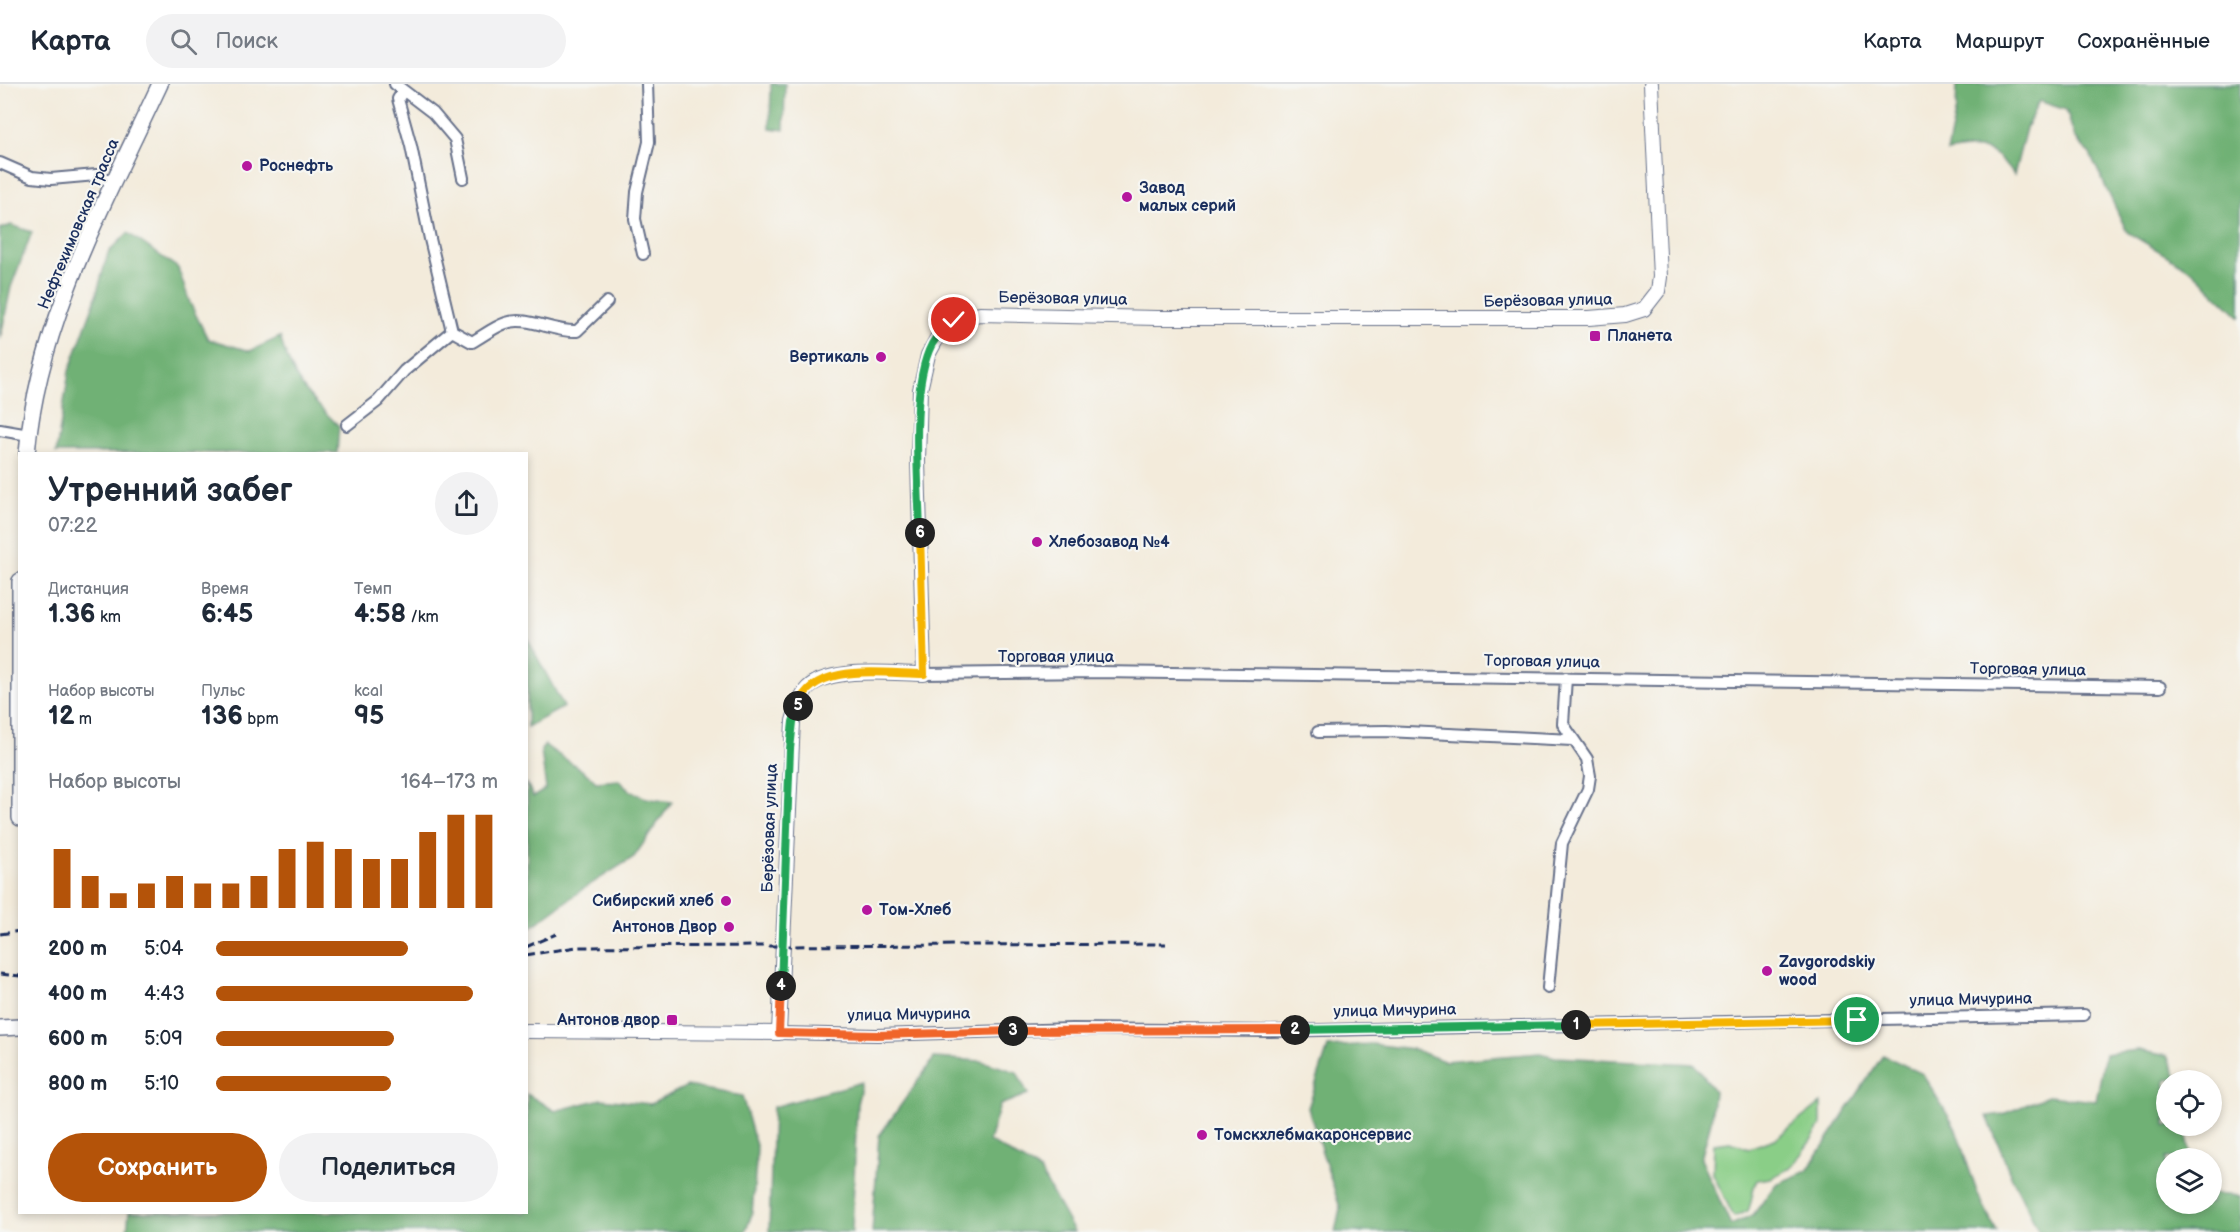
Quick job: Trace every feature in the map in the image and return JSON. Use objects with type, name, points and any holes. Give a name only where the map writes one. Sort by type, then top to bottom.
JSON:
[{"type":"main road","name":"Нефтехимовская трасса","points":[[27,452],[29,435],[56,326],[77,266],[160,84]]},
{"type":"main road","points":[[18,611],[18,690]]},
{"type":"main road","points":[[0,1028],[18,1027]]},
{"type":"street","points":[[644,254],[635,219],[637,192],[649,142],[646,84]]},
{"type":"street","name":"Берёзовая улица","points":[[779,1033],[790,749],[793,722],[800,700],[806,690],[816,681],[832,675],[924,674],[918,461],[920,390],[932,345],[941,331],[954,320],[980,314],[1541,320],[1625,315],[1644,309],[1658,291],[1660,278],[1651,84]]},
{"type":"street","points":[[399,87],[432,113],[455,140],[463,178]]},
{"type":"street","points":[[399,87],[398,99],[414,156],[430,239],[452,331],[472,342],[508,321],[529,323],[565,332],[577,331],[607,302]]},
{"type":"street","points":[[0,163],[32,177],[51,179],[96,175],[114,183]]},
{"type":"street","points":[[347,425],[378,402],[404,371],[452,331]]},
{"type":"street","points":[[0,430],[29,435]]},
{"type":"street","name":"Торговая улица","points":[[924,674],[1099,672],[2160,687]]},
{"type":"street","points":[[1548,988],[1562,843],[1588,789],[1590,776],[1587,759],[1563,724],[1566,678]]},
{"type":"street","points":[[1318,732],[1397,731],[1572,740]]},
{"type":"street","name":"улица Мичурина","points":[[528,1031],[877,1035],[1072,1029],[1283,1031],[2084,1016]]},
{"type":"green space","points":[[771,84],[785,84],[784,130],[770,128]]},
{"type":"green space","points":[[1957,84],[2240,84],[2240,317],[2191,270],[2127,232],[2090,154],[2075,138],[2066,110],[2039,101],[2026,128],[2014,175],[2000,158],[1986,150],[1969,149],[1947,152],[1956,109]]},
{"type":"green space","points":[[11,225],[32,232],[11,287],[0,340],[0,229]]},
{"type":"green space","points":[[128,233],[178,268],[190,303],[208,339],[250,351],[280,337],[290,365],[302,386],[339,426],[337,452],[56,452],[69,371],[94,303],[108,253]]},
{"type":"green space","points":[[528,640],[564,707],[528,726]]},
{"type":"green space","points":[[545,745],[584,771],[596,782],[619,780],[636,794],[672,802],[634,857],[583,889],[528,929],[528,785],[533,797],[546,789],[541,750]]},
{"type":"green space","points":[[1371,1044],[1413,1049],[1444,1061],[1540,1053],[1555,1057],[1695,1064],[1714,1091],[1711,1122],[1701,1159],[1731,1225],[1753,1215],[1776,1184],[1807,1171],[1883,1055],[1923,1074],[1955,1127],[1977,1192],[1997,1232],[1335,1232],[1340,1208],[1308,1108],[1328,1047]]},
{"type":"green space","points":[[2138,1050],[2167,1056],[2174,1070],[2156,1070],[2156,1136],[2187,1136],[2189,1148],[2156,1148],[2156,1214],[2222,1214],[2222,1195],[2240,1196],[2240,1232],[2039,1232],[2011,1176],[1987,1116],[2003,1114],[2048,1096],[2096,1101],[2105,1054]]},
{"type":"green space","points":[[934,1058],[981,1061],[1017,1072],[1028,1094],[1000,1105],[989,1141],[1040,1171],[1074,1232],[872,1232],[879,1136]]},
{"type":"green space","points":[[862,1082],[857,1104],[852,1232],[769,1232],[773,1107]]},
{"type":"green space","points":[[687,1086],[742,1096],[757,1149],[752,1214],[745,1232],[127,1232],[129,1214],[528,1214],[528,1095],[555,1111],[601,1099],[651,1104]]},
{"type":"green space","points":[[1821,1103],[1821,1126],[1792,1167],[1771,1178],[1757,1180],[1748,1211],[1734,1217],[1713,1174],[1714,1144],[1730,1142],[1749,1148],[1775,1139]]},
{"type":"railway","points":[[0,934],[18,931]]},
{"type":"railway","points":[[528,946],[556,934]]},
{"type":"railway","points":[[528,955],[577,947],[1166,944]]},
{"type":"railway","points":[[0,974],[18,976]]},
{"type":"place","name":"Роснефть","points":[[247,166]]},
{"type":"place","name":"Завод малых серий","points":[[1127,197]]},
{"type":"place","name":"Планета","points":[[1595,336]]},
{"type":"place","name":"Вертикаль","points":[[881,357]]},
{"type":"place","name":"Хлебозавод №4","points":[[1037,542]]},
{"type":"place","name":"Сибирский хлеб","points":[[726,901]]},
{"type":"place","name":"Том-Хлеб","points":[[867,910]]},
{"type":"place","name":"Антонов Двор","points":[[729,927]]},
{"type":"place","name":"Zavgorodskiy wood","points":[[1767,971]]},
{"type":"place","name":"Антонов двор","points":[[672,1020]]},
{"type":"place","name":"Томскхлебмакаронсервис","points":[[1202,1135]]},
{"type":"route","points":[[954,320],[941,331],[932,345],[923,370],[920,390],[918,461],[924,674],[832,675],[816,681],[806,690],[793,722],[779,1033],[877,1035],[1072,1029],[1271,1031],[1857,1020]]}]
